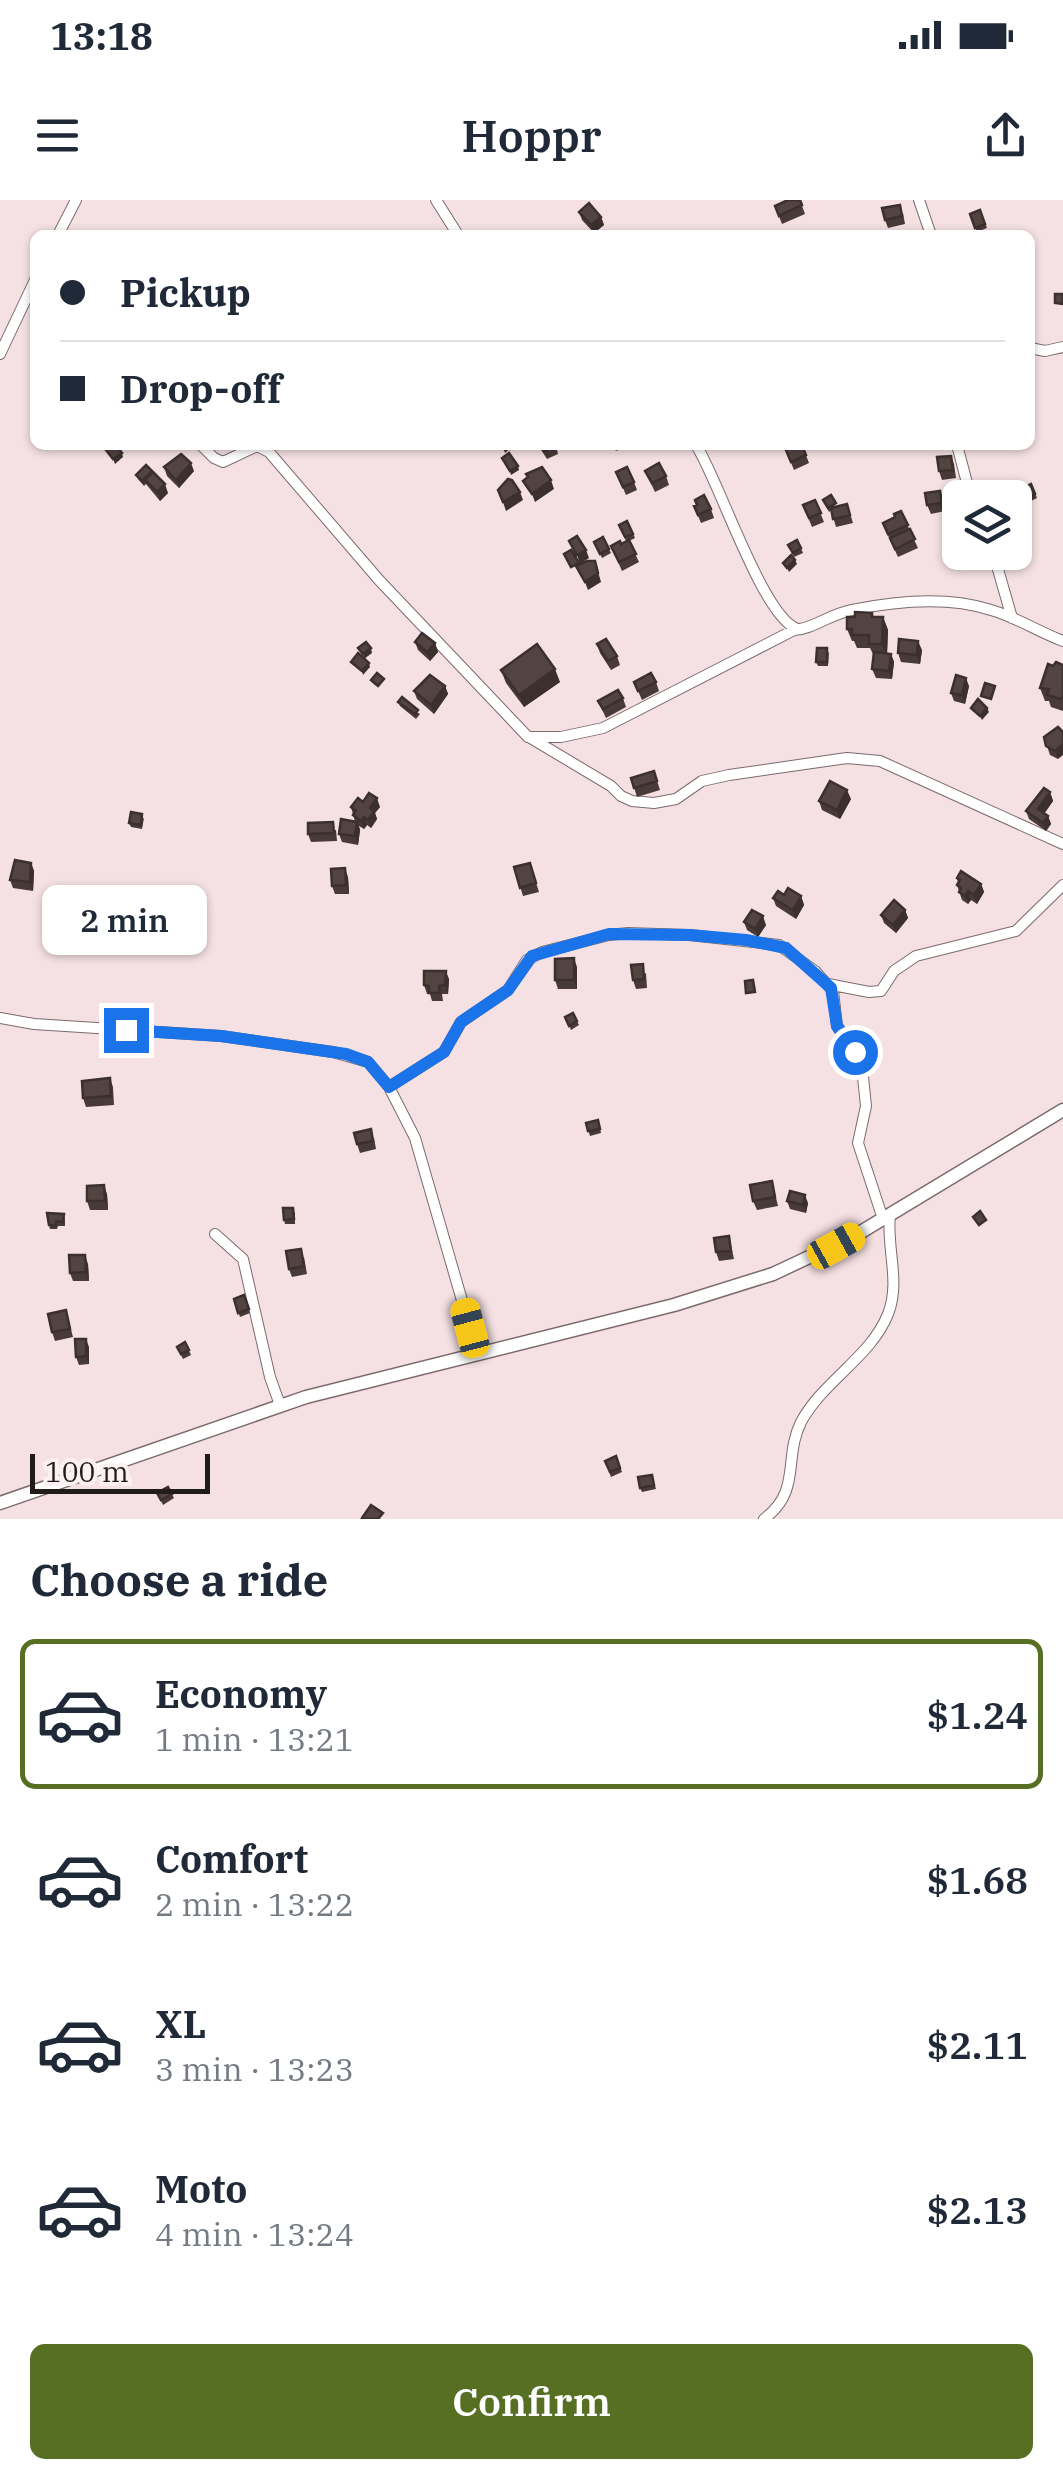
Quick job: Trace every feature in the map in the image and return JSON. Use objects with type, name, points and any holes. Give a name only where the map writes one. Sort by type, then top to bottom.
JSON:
[{"type":"street","points":[[61,230],[76,200]]},
{"type":"street","points":[[436,200],[455,230]]},
{"type":"street","points":[[919,200],[928,230]]},
{"type":"street","points":[[0,354],[30,292]]},
{"type":"street","points":[[22,310],[30,314]]},
{"type":"street","points":[[1035,349],[1063,346]]},
{"type":"street","points":[[205,450],[224,462],[248,450]]},
{"type":"street","points":[[265,450],[379,580],[528,737],[612,786],[621,796],[644,802],[676,799],[702,781],[729,775],[847,758],[880,760],[1063,844]]},
{"type":"street","points":[[698,450],[778,614],[791,628],[806,630]]},
{"type":"street","points":[[958,450],[966,480]]},
{"type":"street","points":[[998,570],[1012,618]]},
{"type":"street","points":[[528,737],[561,737],[603,728],[794,630],[806,630],[829,615],[884,604],[974,606],[1063,641]]},
{"type":"street","points":[[828,984],[881,991],[891,974],[907,960],[1016,931],[1063,885]]},
{"type":"street","points":[[389,1087],[444,1052],[461,1022],[508,990],[532,956],[609,934],[690,935],[779,945],[793,952],[828,984],[833,991],[837,1026],[855,1052],[863,1078],[866,1106],[858,1142],[886,1216],[894,1290],[888,1314],[868,1345],[830,1383],[803,1418],[795,1436],[786,1494],[764,1519]]},
{"type":"street","points":[[0,1018],[34,1024],[221,1036],[333,1052],[368,1062],[389,1087],[415,1138],[480,1353]]},
{"type":"street","points":[[0,1502],[280,1405],[736,1287],[820,1254],[1063,1110]]},
{"type":"street","points":[[215,1234],[244,1260],[280,1405]]},
{"type":"building","points":[[800,200],[802,205],[779,216],[775,206]]},
{"type":"building","points":[[589,203],[601,217],[591,225],[579,212]]},
{"type":"building","points":[[900,205],[902,216],[885,220],[882,208]]},
{"type":"building","points":[[980,210],[985,224],[975,228],[970,214]]},
{"type":"building","points":[[1055,294],[1063,294],[1063,304],[1055,303]]},
{"type":"building","points":[[106,450],[120,450],[122,453],[113,459]]},
{"type":"building","points":[[786,450],[804,450],[806,455],[791,462]]},
{"type":"building","points":[[509,453],[518,466],[510,471],[502,458]]},
{"type":"building","points":[[181,454],[191,463],[176,480],[164,467]]},
{"type":"building","points":[[951,456],[953,470],[939,471],[937,457]]},
{"type":"building","points":[[659,463],[666,476],[652,483],[645,471]]},
{"type":"building","points":[[146,465],[153,472],[143,482],[136,475]]},
{"type":"building","points":[[542,467],[551,480],[532,494],[523,481],[528,477],[526,474]]},
{"type":"building","points":[[627,467],[634,482],[623,487],[616,472]]},
{"type":"building","points":[[152,471],[165,484],[157,492],[144,479]]},
{"type":"building","points":[[508,479],[520,492],[503,502],[498,490]]},
{"type":"building","points":[[940,491],[942,503],[927,505],[925,493]]},
{"type":"building","points":[[704,495],[711,509],[698,515],[695,500]]},
{"type":"building","points":[[831,495],[836,503],[828,508],[823,500]]},
{"type":"building","points":[[815,500],[821,513],[809,518],[803,505]]},
{"type":"building","points":[[847,504],[850,515],[833,519],[831,508]]},
{"type":"building","points":[[901,511],[908,525],[888,534],[883,523]]},
{"type":"building","points":[[627,521],[633,534],[625,537],[619,525]]},
{"type":"building","points":[[910,529],[915,539],[895,549],[890,538]]},
{"type":"building","points":[[577,536],[586,550],[577,555],[569,541]]},
{"type":"building","points":[[603,537],[609,549],[600,554],[594,542]]},
{"type":"building","points":[[629,540],[636,554],[619,562],[611,546]]},
{"type":"building","points":[[797,540],[801,548],[793,553],[788,545]]},
{"type":"building","points":[[571,550],[579,563],[571,567],[564,554]]},
{"type":"building","points":[[791,555],[795,560],[787,568],[783,563]]},
{"type":"building","points":[[595,561],[598,573],[585,582],[576,566]]},
{"type":"building","points":[[855,612],[883,617],[882,644],[869,644],[869,635],[852,635],[852,629],[847,629],[847,617],[855,617]]},
{"type":"building","points":[[422,633],[435,643],[427,652],[415,642]]},
{"type":"building","points":[[606,639],[617,656],[608,661],[597,644]]},
{"type":"building","points":[[899,639],[918,641],[917,655],[898,653]]},
{"type":"building","points":[[366,642],[371,648],[363,654],[358,648]]},
{"type":"building","points":[[537,644],[555,669],[519,695],[501,670]]},
{"type":"building","points":[[817,648],[827,648],[827,662],[816,662]]},
{"type":"building","points":[[874,652],[891,654],[889,671],[872,669]]},
{"type":"building","points":[[358,653],[369,663],[362,671],[351,662]]},
{"type":"building","points":[[1056,662],[1063,665],[1061,699],[1047,695],[1049,689],[1040,688],[1048,664],[1053,666]]},
{"type":"building","points":[[377,673],[384,679],[378,686],[371,680]]},
{"type":"building","points":[[651,673],[656,682],[638,691],[634,682]]},
{"type":"building","points":[[430,675],[445,686],[431,705],[414,691]]},
{"type":"building","points":[[956,675],[966,678],[962,695],[951,693]]},
{"type":"building","points":[[985,683],[995,686],[991,699],[981,696]]},
{"type":"building","points":[[618,690],[623,698],[603,709],[598,701]]},
{"type":"building","points":[[402,697],[418,710],[415,714],[398,702]]},
{"type":"building","points":[[978,699],[987,708],[980,716],[971,708]]},
{"type":"building","points":[[1058,727],[1063,732],[1063,744],[1055,751],[1046,746],[1044,737]]},
{"type":"building","points":[[654,771],[657,781],[634,788],[631,778]]},
{"type":"building","points":[[830,781],[847,790],[837,810],[819,801]]},
{"type":"building","points":[[1044,788],[1050,792],[1038,809],[1048,816],[1043,823],[1026,811]]},
{"type":"building","points":[[369,793],[377,798],[370,808],[374,811],[368,820],[364,817],[361,821],[353,815],[356,811],[351,807],[358,798],[363,802]]},
{"type":"building","points":[[131,812],[142,814],[141,825],[129,823]]},
{"type":"building","points":[[341,819],[357,822],[355,836],[339,834]]},
{"type":"building","points":[[333,822],[334,833],[308,834],[308,823]]},
{"type":"building","points":[[15,860],[31,863],[30,882],[10,880]]},
{"type":"building","points":[[530,863],[536,883],[520,888],[514,867]]},
{"type":"building","points":[[345,868],[346,885],[332,886],[331,869]]},
{"type":"building","points":[[961,871],[981,884],[974,895],[959,892],[957,878]]},
{"type":"building","points":[[788,888],[801,896],[793,910],[773,898],[778,891],[784,895]]},
{"type":"building","points":[[894,900],[905,910],[893,925],[881,915]]},
{"type":"building","points":[[752,910],[763,916],[755,929],[744,922]]},
{"type":"building","points":[[574,958],[574,980],[555,980],[555,959]]},
{"type":"building","points":[[643,964],[644,979],[633,980],[631,965]]},
{"type":"building","points":[[424,971],[446,971],[440,993],[429,993],[429,986],[424,985]]},
{"type":"building","points":[[753,980],[755,992],[746,993],[745,981]]},
{"type":"building","points":[[573,1013],[577,1021],[569,1026],[565,1017]]},
{"type":"building","points":[[110,1078],[111,1096],[83,1098],[82,1081]]},
{"type":"building","points":[[598,1120],[600,1129],[588,1131],[586,1123]]},
{"type":"building","points":[[371,1129],[373,1141],[357,1144],[354,1133]]},
{"type":"building","points":[[772,1181],[775,1197],[753,1201],[750,1185]]},
{"type":"building","points":[[104,1185],[105,1201],[87,1201],[87,1186]]},
{"type":"building","points":[[790,1191],[805,1195],[803,1205],[787,1201]]},
{"type":"building","points":[[283,1208],[293,1208],[294,1219],[284,1220]]},
{"type":"building","points":[[980,1211],[986,1220],[979,1225],[973,1217]]},
{"type":"building","points":[[47,1213],[64,1214],[63,1222],[49,1225]]},
{"type":"building","points":[[729,1236],[731,1251],[716,1252],[714,1238]]},
{"type":"building","points":[[301,1249],[304,1266],[289,1269],[286,1251]]},
{"type":"building","points":[[69,1255],[85,1255],[86,1272],[70,1273]]},
{"type":"building","points":[[244,1295],[249,1309],[238,1313],[234,1299]]},
{"type":"building","points":[[66,1310],[70,1329],[52,1332],[48,1314]]},
{"type":"building","points":[[75,1339],[86,1339],[86,1356],[76,1357]]},
{"type":"building","points":[[185,1342],[189,1350],[181,1354],[177,1347]]},
{"type":"building","points":[[616,1456],[620,1468],[610,1472],[605,1461]]},
{"type":"building","points":[[652,1475],[654,1485],[640,1488],[638,1477]]},
{"type":"building","points":[[168,1487],[172,1494],[161,1500],[157,1493]]},
{"type":"building","points":[[371,1505],[383,1513],[378,1519],[362,1518]]},
{"type":"route","points":[[126,1030],[221,1036],[346,1054],[368,1062],[389,1087],[444,1052],[461,1022],[508,990],[532,956],[609,934],[654,933],[770,943],[793,952],[833,991],[837,1026],[855,1052]]}]
